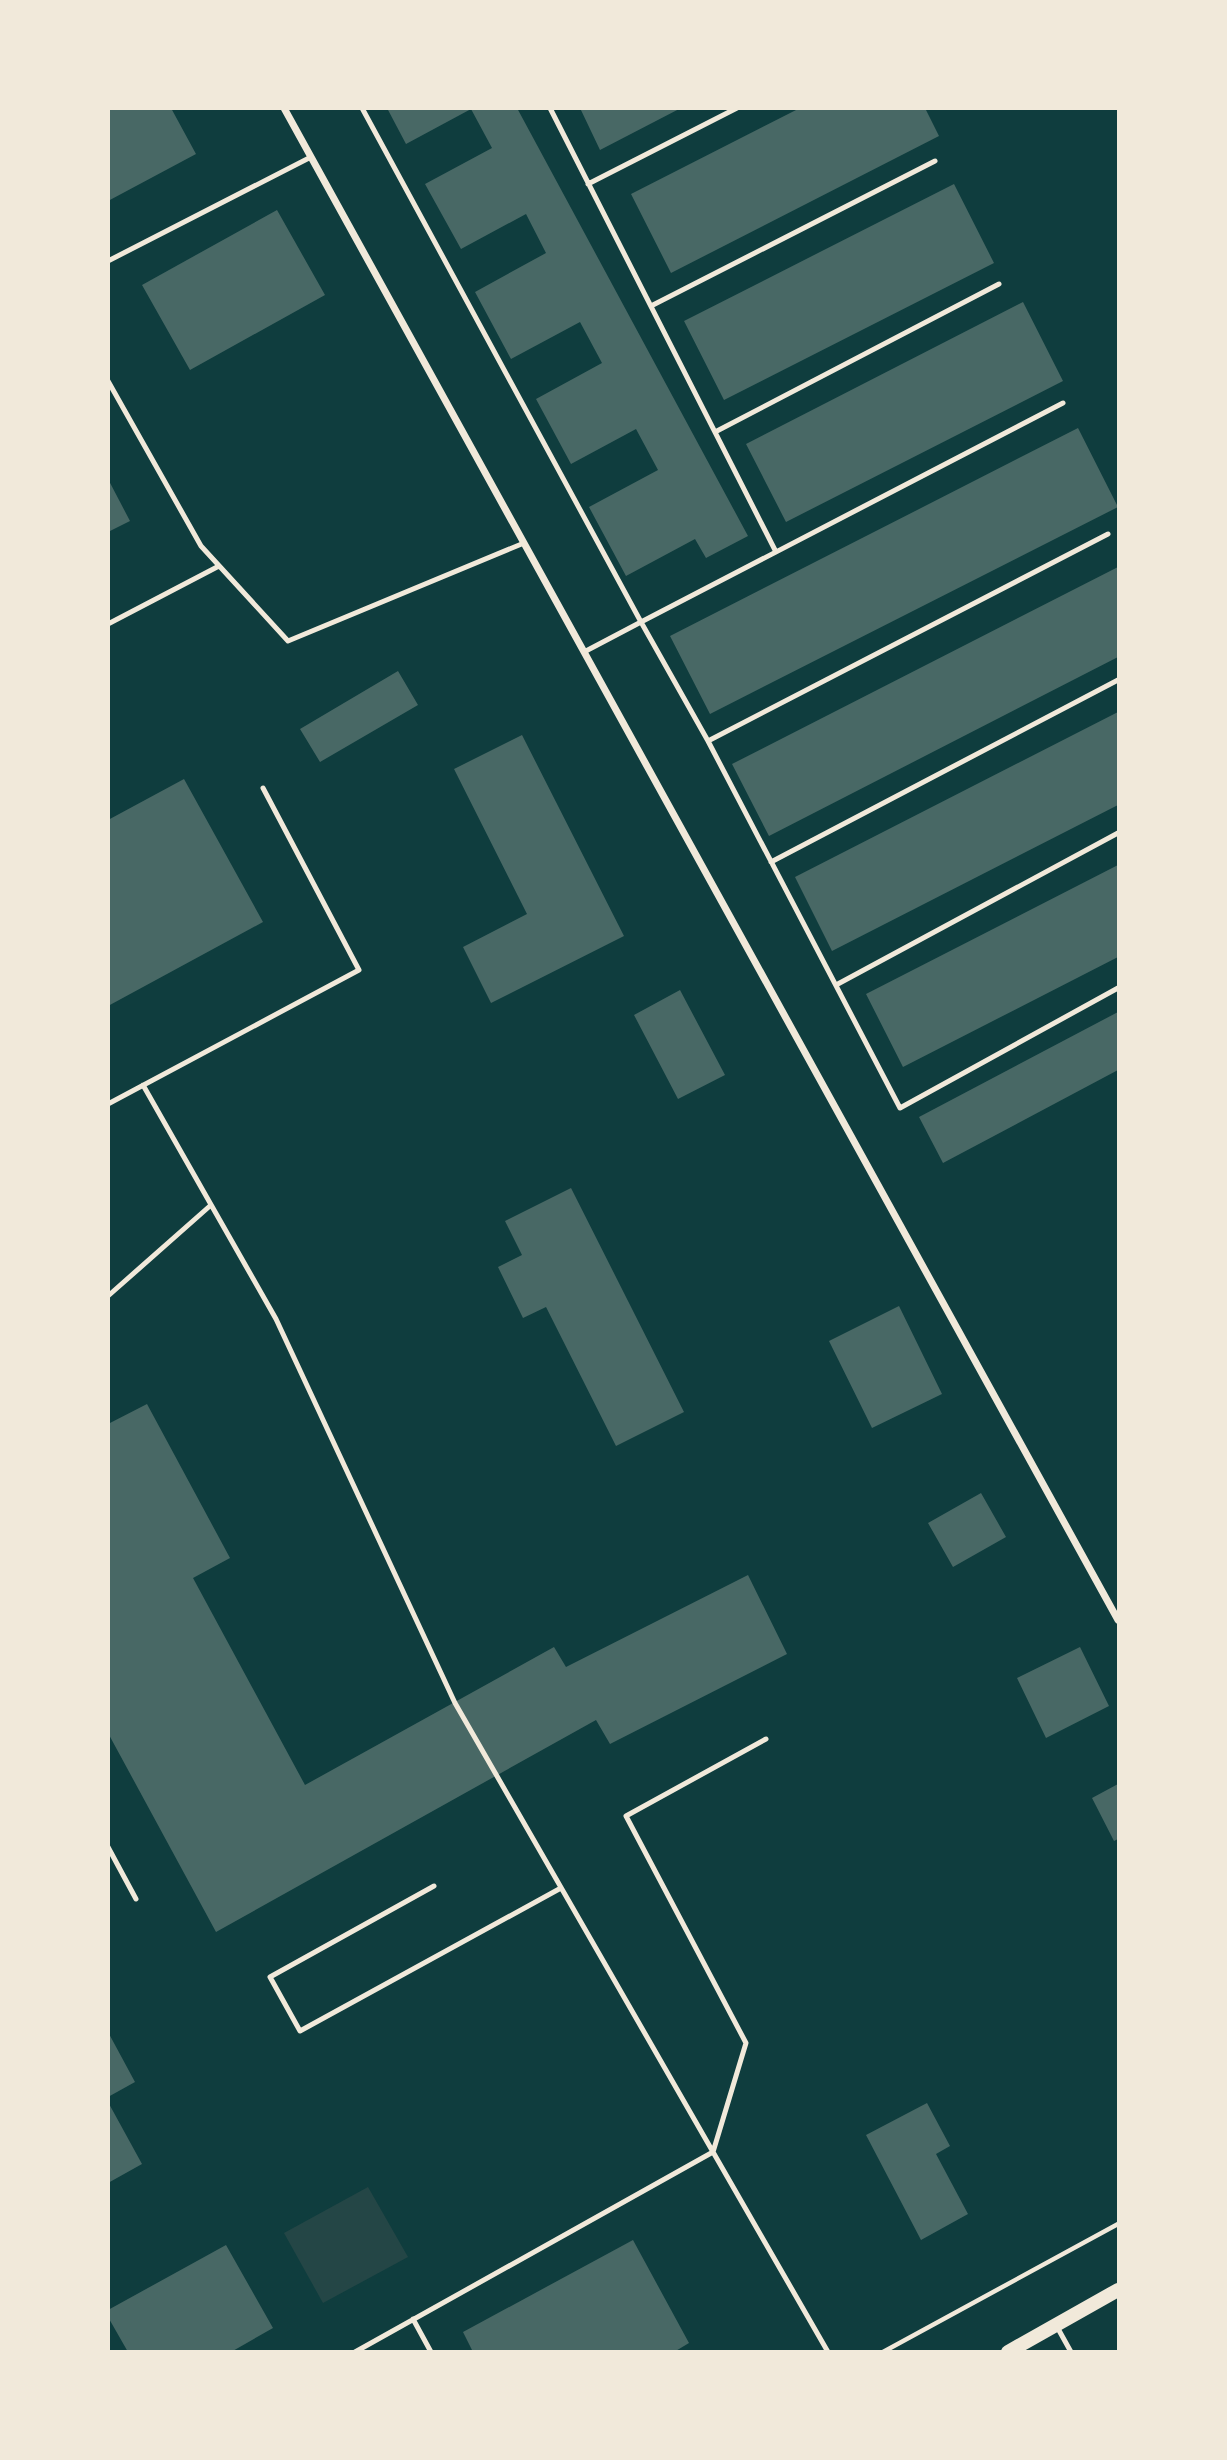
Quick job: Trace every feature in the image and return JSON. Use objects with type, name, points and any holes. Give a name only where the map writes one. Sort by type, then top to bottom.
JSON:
[{"type":"main road","points":[[1008,2351],[1118,2290]]},
{"type":"street","points":[[284,108],[1118,1620]]},
{"type":"lane","points":[[362,108],[708,741],[900,1108],[1118,988]]},
{"type":"lane","points":[[550,108],[776,552]]},
{"type":"lane","points":[[588,184],[737,108]]},
{"type":"lane","points":[[108,261],[311,157]]},
{"type":"lane","points":[[651,306],[935,161]]},
{"type":"lane","points":[[715,432],[999,284]]},
{"type":"lane","points":[[108,381],[201,546],[288,641],[524,543]]},
{"type":"lane","points":[[584,652],[1063,403]]},
{"type":"lane","points":[[708,741],[1108,534]]},
{"type":"lane","points":[[108,624],[219,566]]},
{"type":"lane","points":[[771,862],[1118,680]]},
{"type":"lane","points":[[108,1104],[359,970],[263,788]]},
{"type":"lane","points":[[836,985],[1118,834]]},
{"type":"lane","points":[[143,1085],[276,1319],[455,1703],[828,2351]]},
{"type":"lane","points":[[108,1296],[211,1205]]},
{"type":"lane","points":[[355,2351],[713,2152],[746,2043],[626,1816],[766,1739]]},
{"type":"lane","points":[[108,1847],[136,1899]]},
{"type":"lane","points":[[434,1886],[270,1978],[300,2031],[561,1888]]},
{"type":"lane","points":[[413,2319],[431,2351]]},
{"type":"lane","points":[[1056,2325],[1071,2351]]},
{"type":"path","points":[[883,2351],[1118,2224]]},
{"type":"shaded area","points":[[368,2187],[408,2257],[323,2303],[284,2233]]},
{"type":"building","points":[[108,108],[171,108],[196,154],[108,201]]},
{"type":"building","points":[[387,108],[517,108],[748,536],[706,558],[695,539],[626,576],[589,507],[658,470],[636,429],[571,464],[536,399],[602,363],[580,322],[511,359],[475,292],[546,253],[526,214],[461,249],[425,184],[492,148],[471,109],[406,144]]},
{"type":"building","points":[[580,108],[681,108],[600,150]]},
{"type":"building","points":[[800,108],[925,108],[939,136],[671,273],[631,194]]},
{"type":"building","points":[[954,184],[994,263],[724,400],[684,321]]},
{"type":"building","points":[[277,210],[325,295],[190,370],[142,285]]},
{"type":"building","points":[[1023,302],[1063,381],[786,522],[746,444]]},
{"type":"building","points":[[1078,428],[1118,507],[710,714],[670,636]]},
{"type":"building","points":[[108,479],[130,521],[108,532]]},
{"type":"building","points":[[1118,567],[1118,657],[769,836],[732,764]]},
{"type":"building","points":[[398,671],[418,705],[320,762],[300,729]]},
{"type":"building","points":[[1118,712],[1118,805],[832,951],[795,877]]},
{"type":"building","points":[[522,735],[624,936],[491,1003],[463,947],[527,914],[454,769]]},
{"type":"building","points":[[184,779],[263,922],[108,1006],[108,820]]},
{"type":"building","points":[[1118,865],[1118,957],[903,1067],[866,994]]},
{"type":"building","points":[[680,990],[725,1075],[678,1099],[634,1015]]},
{"type":"building","points":[[1118,1012],[1118,1070],[943,1163],[919,1117]]},
{"type":"building","points":[[571,1188],[684,1412],[616,1446],[546,1307],[523,1318],[498,1267],[522,1255],[505,1221]]},
{"type":"building","points":[[899,1306],[942,1394],[872,1428],[829,1341]]},
{"type":"building","points":[[147,1404],[230,1558],[193,1578],[305,1785],[554,1647],[566,1667],[748,1575],[787,1654],[610,1744],[596,1720],[216,1932],[108,1733],[108,1424]]},
{"type":"building","points":[[981,1493],[1006,1537],[953,1567],[928,1523]]},
{"type":"building","points":[[1080,1647],[1109,1706],[1046,1738],[1017,1678]]},
{"type":"building","points":[[1118,1784],[1118,1839],[1114,1841],[1092,1798]]},
{"type":"building","points":[[108,2032],[135,2082],[108,2097]]},
{"type":"building","points":[[108,2102],[142,2164],[108,2183]]},
{"type":"building","points":[[927,2103],[950,2146],[936,2154],[968,2214],[921,2240],[866,2135]]},
{"type":"building","points":[[633,2240],[689,2343],[674,2352],[473,2352],[463,2332]]},
{"type":"building","points":[[226,2245],[273,2328],[231,2352],[128,2352],[108,2317],[108,2310]]}]
